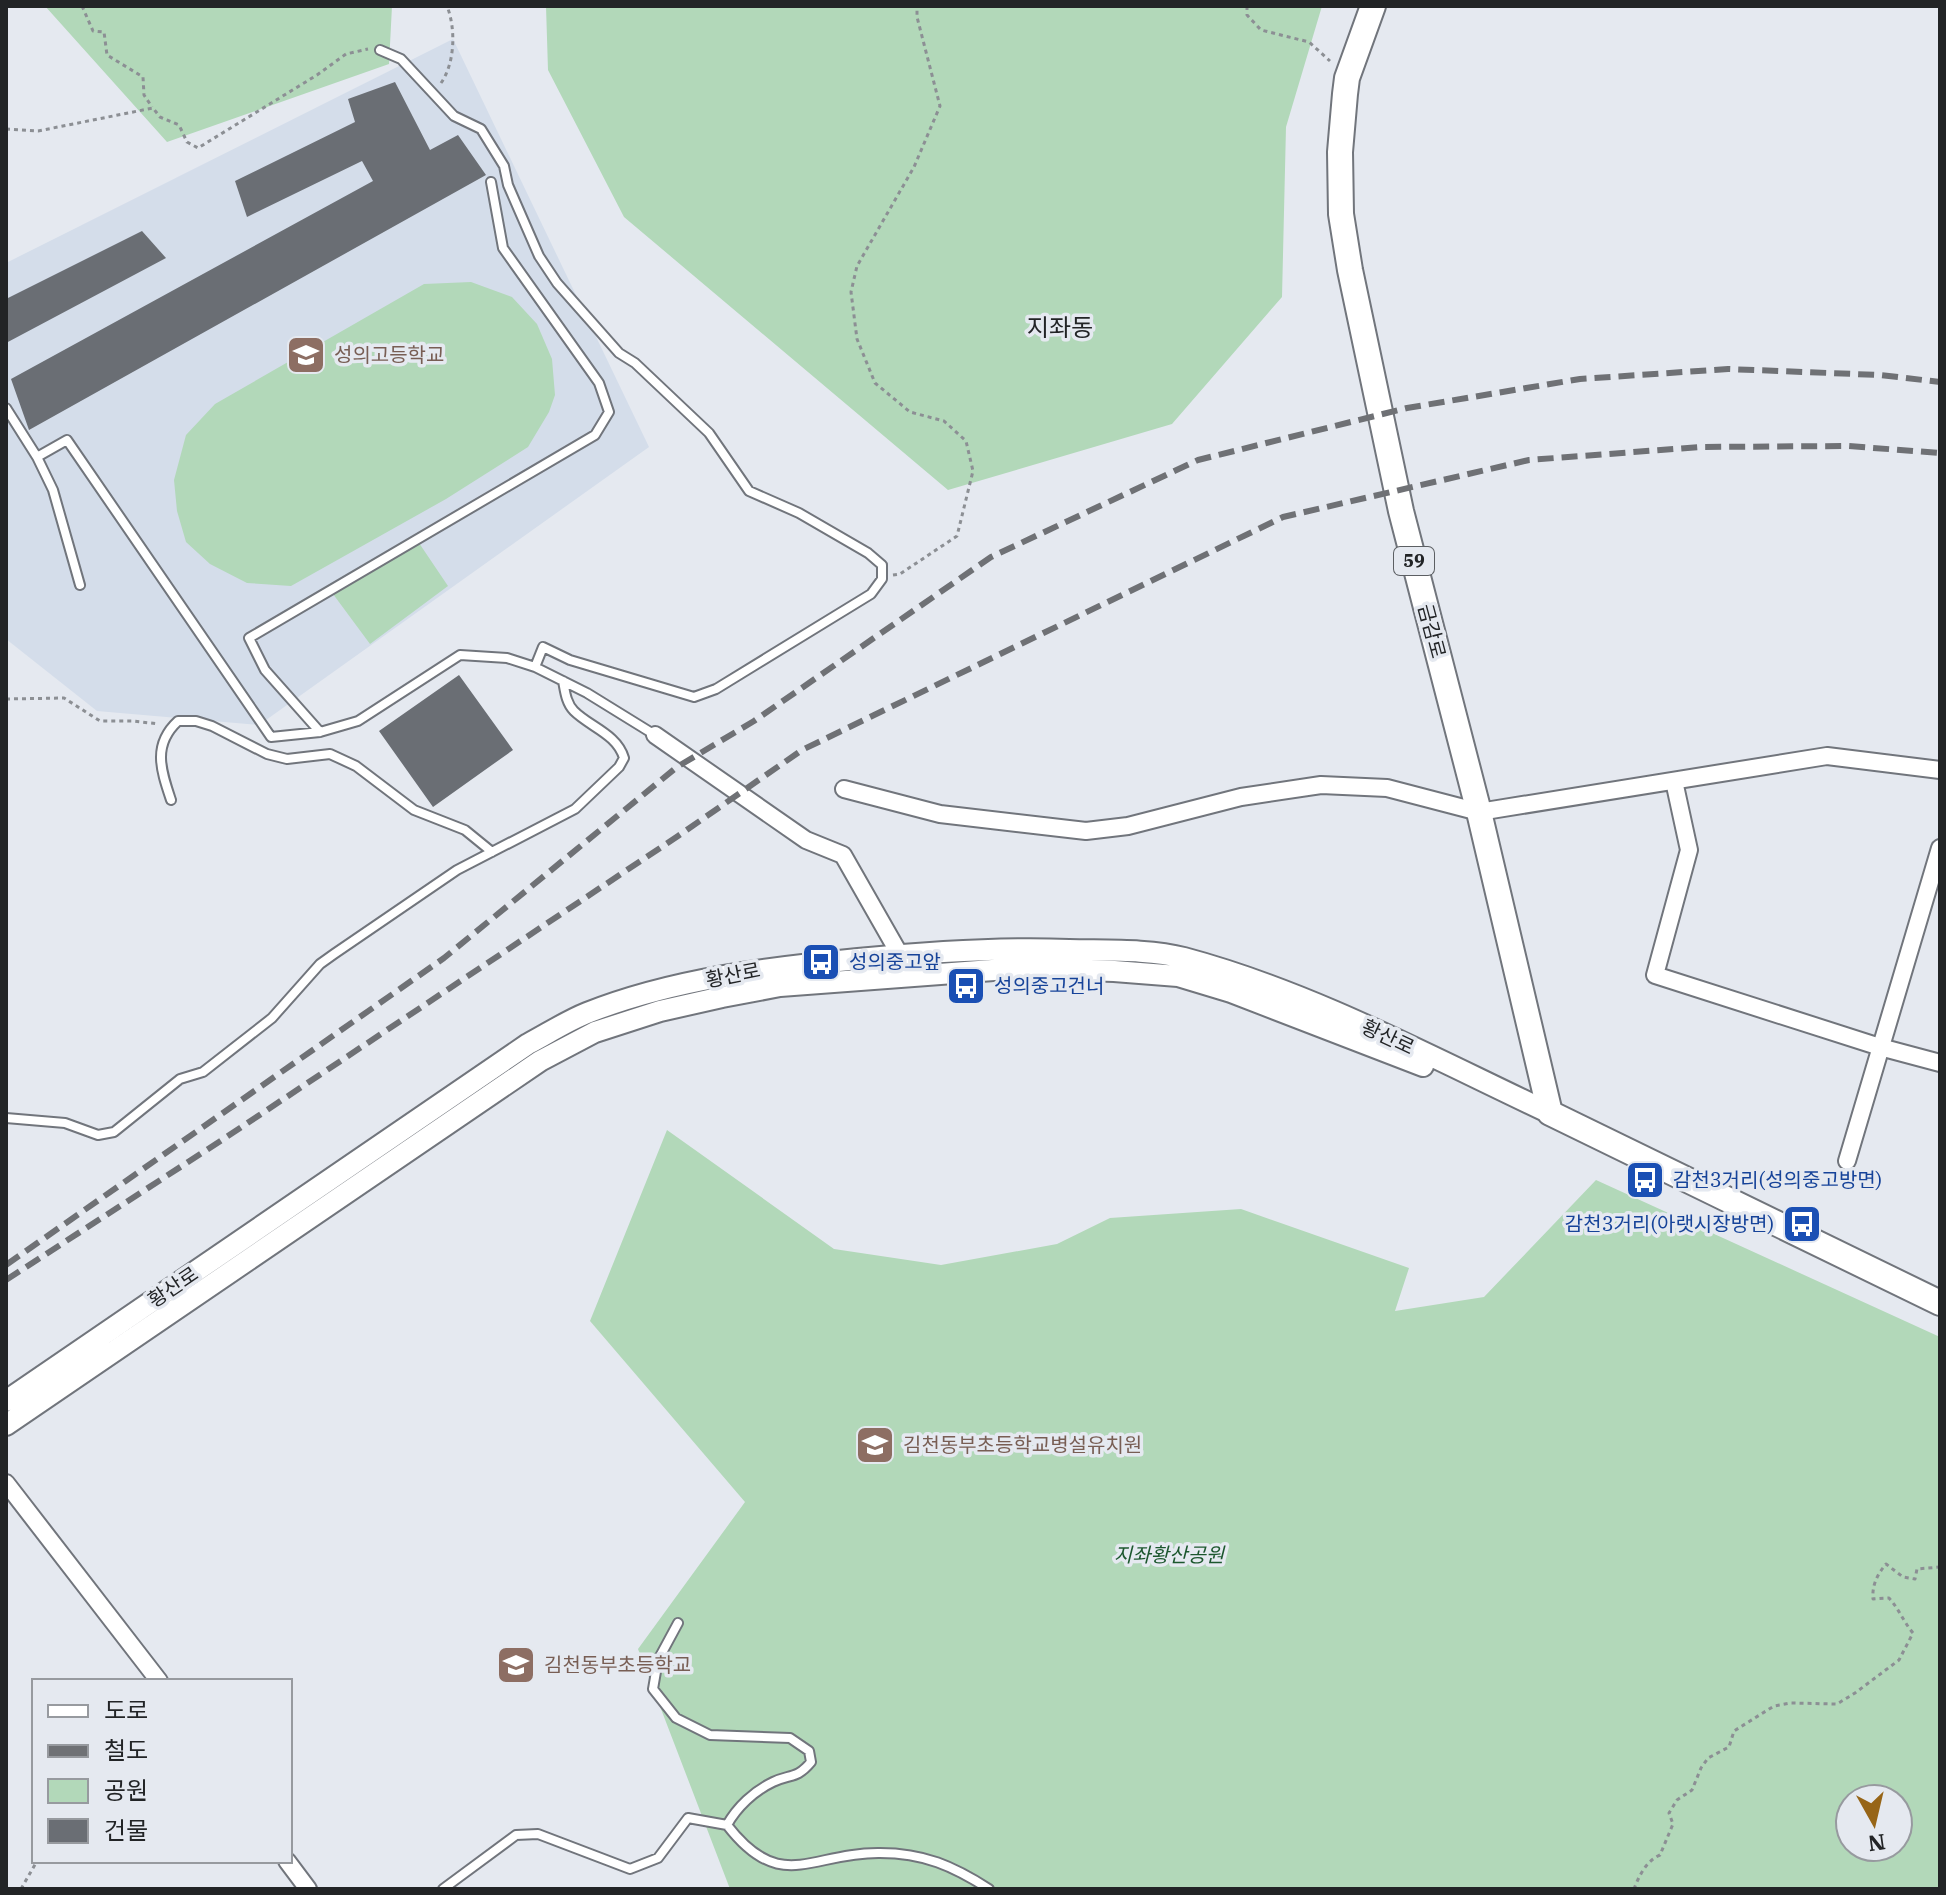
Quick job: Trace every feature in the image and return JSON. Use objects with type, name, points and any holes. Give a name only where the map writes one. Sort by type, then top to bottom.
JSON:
[{"type":"main road","name":"금감로","points":[[1373,6],[1347,78],[1340,152],[1341,214],[1401,511],[1479,812],[1550,1113]]},
{"type":"main road","name":"황산로","points":[[1550,1113],[1940,1303]]},
{"type":"street","points":[[655,735],[806,840],[843,855],[900,955]]},
{"type":"street","points":[[844,789],[940,814],[1086,831],[1128,826],[1241,797],[1321,785],[1387,788],[1479,812],[1827,756],[1940,770]]},
{"type":"street","points":[[1674,781],[1689,850],[1655,975],[1880,1047],[1940,1063]]},
{"type":"street","points":[[1847,1161],[1940,848]]},
{"type":"street","name":"황산로","points":[[6,1401],[528,1044],[586,1014],[660,990],[763,969],[900,955],[1017,948],[1179,957],[1234,973],[1315,1005],[1550,1113]]},
{"type":"street","name":"황산로","points":[[6,1425],[540,1061],[595,1032],[660,1011],[722,997],[780,986],[1020,968],[1178,976],[1231,992],[1550,1113]]},
{"type":"street","points":[[6,1483],[157,1679]]},
{"type":"street","points":[[288,1863],[300,1885]]},
{"type":"lane","points":[[380,50],[401,59],[454,116],[481,129],[504,166],[508,185],[539,256],[557,283],[619,353],[635,363],[709,433],[749,491],[799,513],[868,553],[882,565],[882,577],[871,594],[716,689],[694,697],[570,660],[543,647],[535,667]]},
{"type":"lane","points":[[320,732],[265,670],[249,638],[595,435],[609,412],[599,383],[503,248],[491,182]]},
{"type":"lane","points":[[6,408],[37,457],[53,490],[80,585]]},
{"type":"lane","points":[[37,457],[67,440],[271,737],[320,732],[358,721],[460,655],[507,658],[535,667],[655,735]]},
{"type":"lane","points":[[6,1118],[65,1123],[98,1135],[114,1132],[180,1079],[203,1072],[272,1018],[320,964],[334,954],[426,890],[575,809],[619,767],[624,758],[613,740],[573,710],[566,698],[563,681]]},
{"type":"lane","points":[[171,800],[161,771],[162,741],[178,721],[196,721],[267,754],[287,759],[330,754],[356,766],[414,810],[465,830],[492,852]]},
{"type":"lane","points":[[678,1623],[658,1660],[653,1689],[676,1718],[710,1735],[790,1738],[809,1751],[811,1762],[801,1774],[772,1782],[737,1808],[727,1825]]},
{"type":"lane","points":[[443,1889],[516,1835],[538,1834],[630,1869],[658,1858],[688,1818],[727,1825],[739,1842],[766,1865],[790,1872],[876,1853],[918,1855],[961,1871],[989,1889]]},
{"type":"path","points":[[82,6],[93,31],[104,32],[107,55],[143,77],[144,95],[153,108],[160,117],[179,125],[187,142],[198,148],[346,54],[362,48],[380,50]]},
{"type":"path","points":[[434,93],[450,70],[453,21],[447,6]]},
{"type":"path","points":[[882,577],[900,574],[957,536],[973,471],[966,441],[953,427],[944,421],[910,412],[875,383],[857,339],[851,292],[857,266],[914,167],[940,106],[917,17],[917,6]]},
{"type":"path","points":[[1247,6],[1247,15],[1261,30],[1309,42],[1347,78]]},
{"type":"path","points":[[6,129],[38,131],[153,108]]},
{"type":"path","points":[[6,699],[64,698],[100,721],[162,725],[178,721]]},
{"type":"path","points":[[1634,1889],[1640,1875],[1653,1858],[1660,1855],[1673,1824],[1669,1813],[1677,1800],[1692,1790],[1708,1758],[1729,1747],[1734,1731],[1774,1706],[1790,1703],[1837,1704],[1899,1660],[1913,1633],[1889,1598],[1873,1599],[1872,1589],[1886,1564],[1903,1577],[1915,1579],[1917,1569],[1940,1567]]},
{"type":"path","points":[[21,1889],[36,1863]]},
{"type":"shaded area","name":"성의고등학교","points":[[453,39],[649,447],[259,725],[97,711],[6,639],[6,263]]},
{"type":"green space","points":[[45,6],[392,6],[389,64],[167,142]]},
{"type":"green space","points":[[546,6],[1322,6],[1286,127],[1282,297],[1172,424],[948,490],[624,217],[548,70]]},
{"type":"green space","points":[[471,282],[512,297],[537,324],[552,359],[555,395],[549,412],[528,447],[446,499],[291,586],[247,583],[210,564],[186,542],[177,511],[174,480],[186,435],[215,404],[424,284]]},
{"type":"green space","points":[[419,543],[448,586],[370,644],[333,594]]},
{"type":"green space","name":"지좌황산공원","points":[[667,1130],[834,1249],[941,1265],[1057,1244],[1110,1218],[1241,1209],[1409,1268],[1395,1311],[1484,1297],[1596,1180],[1940,1337],[1940,1889],[730,1889],[638,1649],[745,1502],[590,1321]]},
{"type":"building","points":[[395,82],[430,150],[458,135],[486,175],[29,430],[11,379],[373,181],[362,161],[247,217],[235,181],[355,122],[348,99]]},
{"type":"building","points":[[142,231],[166,258],[6,343],[6,299]]},
{"type":"building","points":[[459,675],[513,750],[433,807],[379,731]]},
{"type":"railway","points":[[6,1265],[444,958],[677,767],[754,721],[991,557],[1198,460],[1407,408],[1580,379],[1728,369],[1880,375],[1940,382]]},
{"type":"railway","points":[[6,1280],[222,1140],[802,750],[1283,517],[1529,460],[1700,447],[1848,446],[1940,453]]},
{"type":"place","name":"성의고등학교","points":[[306,355]]},
{"type":"place","name":"성의중고앞","points":[[821,962]]},
{"type":"place","name":"성의중고건너","points":[[966,986]]},
{"type":"place","name":"감천3거리(성의중고방면)","points":[[1645,1180]]},
{"type":"place","name":"감천3거리(아랫시장방면)","points":[[1802,1224]]},
{"type":"place","name":"김천동부초등학교병설유치원","points":[[875,1445]]},
{"type":"place","name":"김천동부초등학교","points":[[516,1665]]},
{"type":"district","name":"지좌동","points":[[1060,328]]}]
